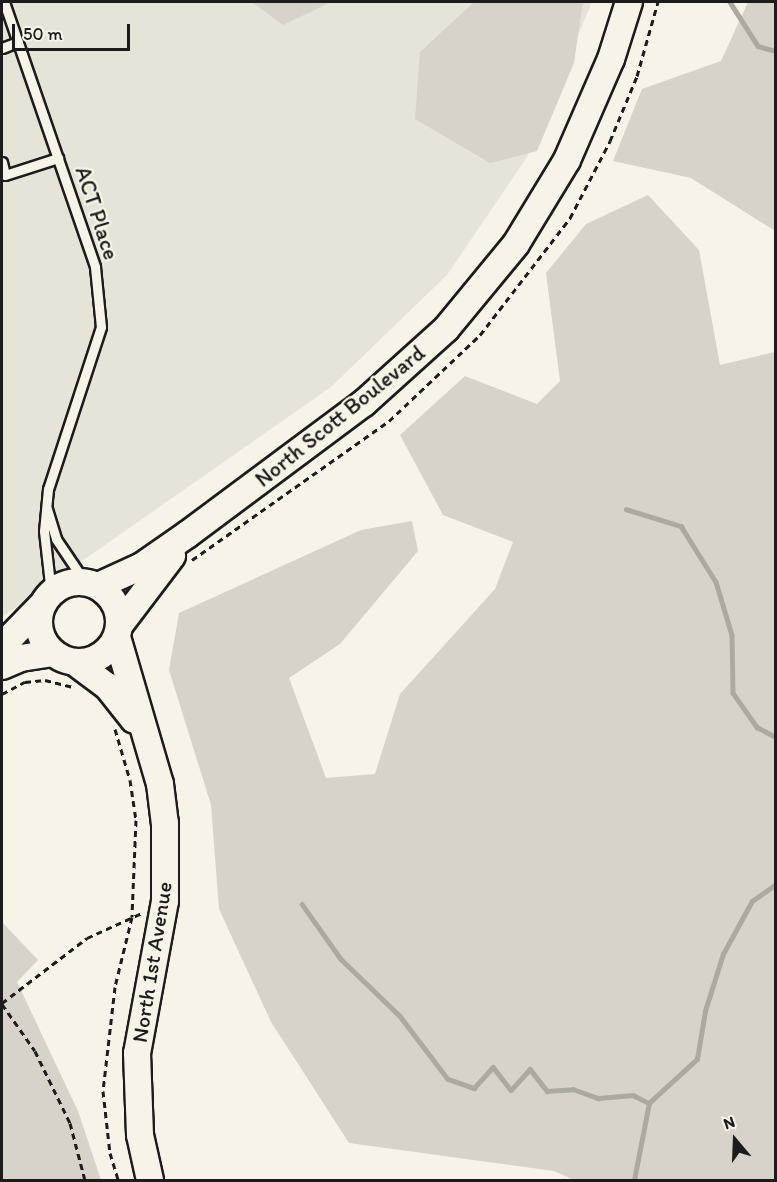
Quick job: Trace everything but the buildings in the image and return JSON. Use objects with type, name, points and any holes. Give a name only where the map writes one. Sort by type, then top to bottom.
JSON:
[{"type":"main road","name":"North Scott Boulevard","points":[[92,584],[142,566],[188,534],[394,378],[479,293],[516,244],[567,160],[611,59],[629,2]]},
{"type":"main road","name":"North Scott Boulevard","points":[[118,631],[188,534]]},
{"type":"main road","points":[[2,646],[46,600],[71,582],[92,584],[117,606],[118,631],[101,656],[76,663],[52,653],[21,658],[2,666]]},
{"type":"main road","points":[[46,600],[39,632],[52,653]]},
{"type":"main road","name":"North 1st Avenue","points":[[118,631],[148,744],[165,823],[165,902],[137,1053],[140,1135],[150,1180]]},
{"type":"main road","name":"North 1st Avenue","points":[[76,663],[114,694],[148,744]]},
{"type":"lane","name":"ACT Place","points":[[4,2],[95,267],[101,327],[48,489],[44,531],[46,600]]},
{"type":"lane","points":[[2,48],[18,42]]},
{"type":"lane","points":[[2,162],[5,175],[58,158]]},
{"type":"lane","name":"ACT Place","points":[[47,509],[56,539],[92,584]]},
{"type":"path","points":[[112,722],[130,780],[136,820],[132,917],[115,987],[103,1091],[110,1153],[118,1180]]},
{"type":"path","points":[[85,1180],[70,1123],[35,1051],[2,1003],[87,938],[165,902]]},
{"type":"shaded area","points":[[2,2],[592,2],[527,157],[447,275],[331,387],[2,617]]},
{"type":"shaded area","points":[[252,2],[331,2],[283,25]]},
{"type":"shaded area","points":[[474,2],[583,2],[574,63],[537,151],[490,163],[415,119],[420,52]]},
{"type":"shaded area","points":[[748,2],[775,2],[775,231],[691,178],[613,161],[642,89],[721,61]]},
{"type":"shaded area","points":[[648,195],[699,250],[720,365],[775,352],[775,1180],[574,1180],[554,1171],[349,1143],[271,1022],[219,909],[211,805],[169,670],[179,613],[361,530],[412,521],[418,551],[340,644],[289,678],[326,778],[375,774],[400,694],[495,589],[513,542],[443,515],[400,435],[465,376],[537,404],[560,381],[546,273],[586,224]]},
{"type":"shaded area","points":[[2,922],[38,960],[17,982],[78,1111],[101,1180],[2,1180]]},
{"type":"waterway","points":[[730,2],[758,46],[776,51]]},
{"type":"waterway","points":[[626,509],[681,526],[716,582],[732,635],[733,693],[757,727],[776,737]]},
{"type":"waterway","points":[[634,1180],[649,1103],[697,1059],[705,1011],[723,954],[752,901],[776,884]]},
{"type":"waterway","points":[[302,904],[341,959],[400,1016],[448,1079],[474,1088],[493,1067],[511,1090],[530,1069],[547,1091],[573,1089],[598,1098],[633,1095],[649,1103]]}]
